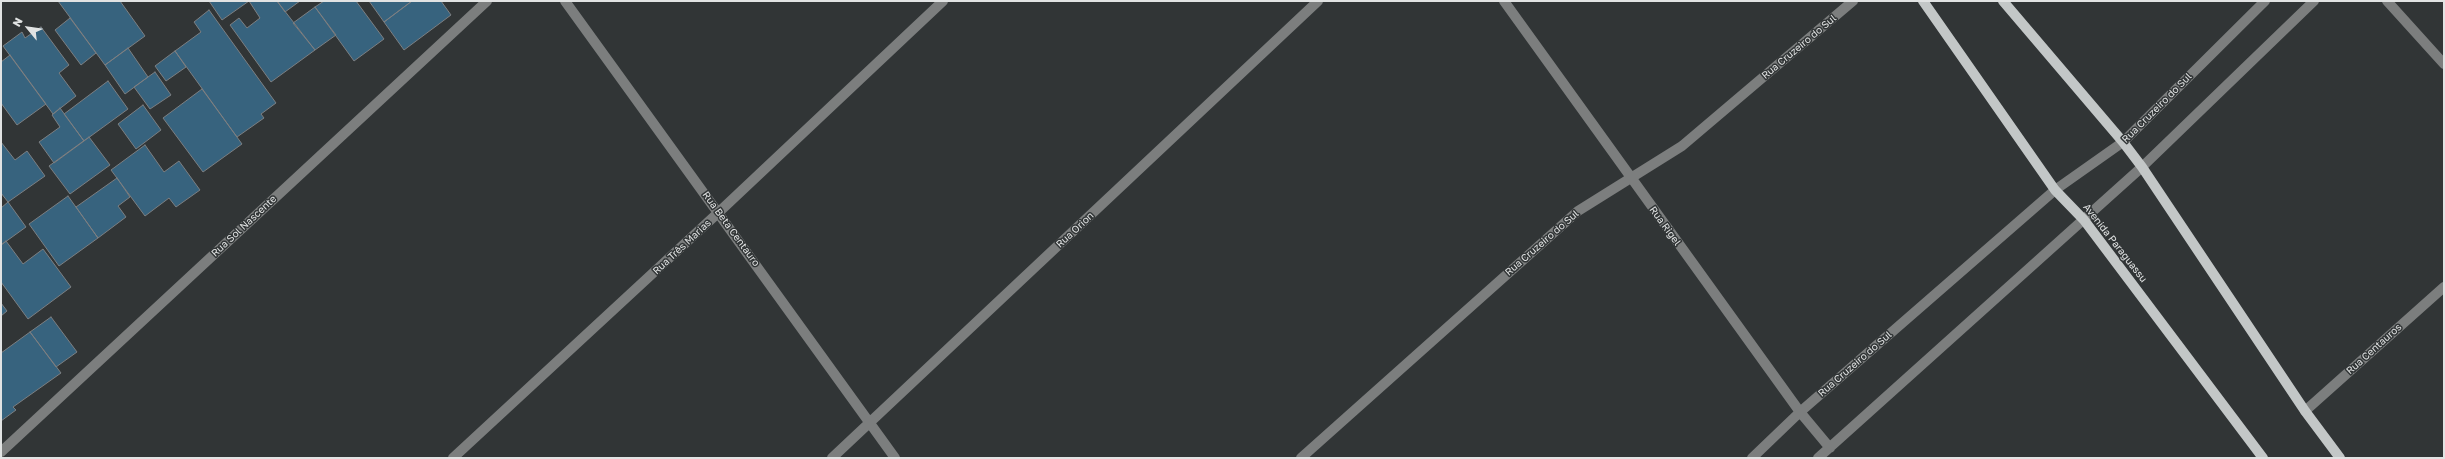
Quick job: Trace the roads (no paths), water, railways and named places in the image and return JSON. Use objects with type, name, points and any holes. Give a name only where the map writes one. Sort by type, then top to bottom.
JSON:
[{"type":"main road","name":"Avenida Paraguassu","points":[[1923,1],[2055,190],[2084,220],[2263,458]]},
{"type":"main road","points":[[2003,1],[2123,142],[2142,167],[2305,411],[2340,458]]},
{"type":"street","name":"Rua Sol Nascente","points":[[1,452],[487,1]]},
{"type":"street","name":"Rua Beta Centauro","points":[[565,1],[719,212],[895,458]]},
{"type":"street","name":"Rua Três Marias","points":[[453,458],[719,212],[943,1]]},
{"type":"street","name":"Rua Orion","points":[[832,458],[1318,1]]},
{"type":"street","name":"Rua Rigel","points":[[1504,1],[1630,179],[1800,412],[1830,448]]},
{"type":"street","name":"Rua Cruzeiro do Sul","points":[[1301,458],[1578,211],[1682,146],[1853,1]]},
{"type":"street","name":"Rua Cruzeiro do Sul","points":[[1752,458],[1800,412],[2055,190],[2123,142],[2265,1]]},
{"type":"street","points":[[1818,458],[2142,167],[2314,1]]},
{"type":"street","points":[[2387,1],[2444,64]]},
{"type":"street","name":"Rua Centauros","points":[[2305,411],[2444,287]]}]
